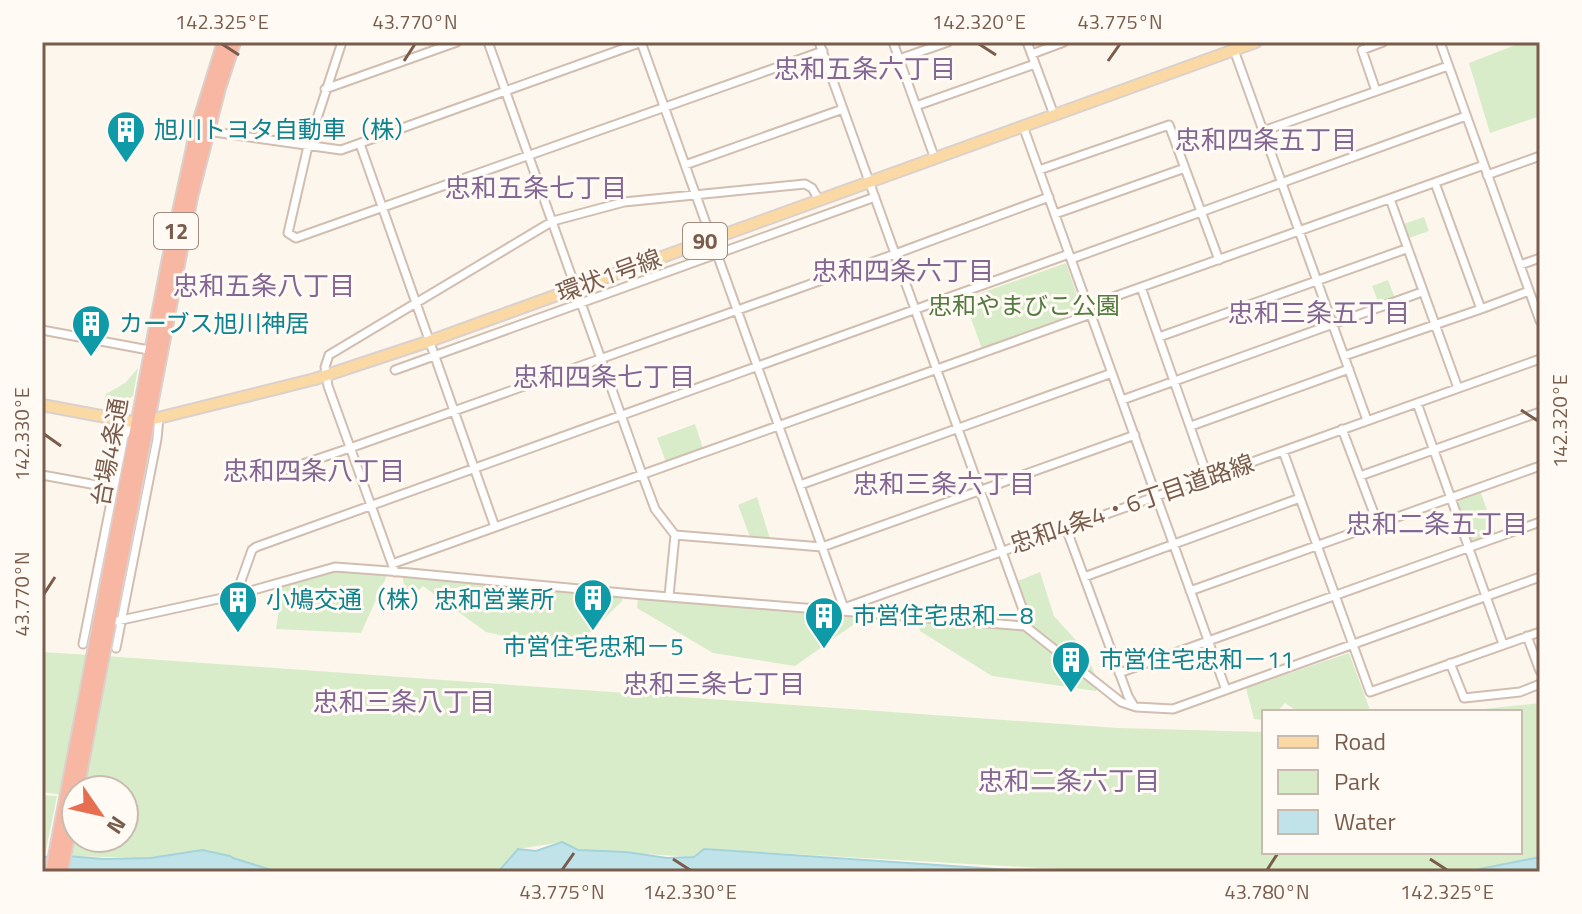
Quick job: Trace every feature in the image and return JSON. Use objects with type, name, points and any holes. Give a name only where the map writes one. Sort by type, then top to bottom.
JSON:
[{"type":"highway","name":"台場4条通","points":[[52,872],[93,683],[157,352],[189,209],[209,86],[224,42]]},
{"type":"highway","name":"台場4条通","points":[[202,130],[234,42]]},
{"type":"highway","name":"台場4条通","points":[[80,774],[93,683]]},
{"type":"main road","name":"環状1号線","points":[[42,405],[144,421],[325,376],[870,183],[1229,48],[1256,42]]},
{"type":"street","points":[[342,42],[308,146],[288,233],[296,238],[823,51]]},
{"type":"street","points":[[325,89],[457,42]]},
{"type":"street","points":[[488,42],[655,509],[675,535],[669,596]]},
{"type":"street","points":[[202,130],[341,150],[642,42],[845,610]]},
{"type":"street","name":"忠和4条4・6丁目道路線","points":[[819,42],[1001,553],[1540,359]]},
{"type":"street","points":[[893,42],[935,159]]},
{"type":"street","points":[[899,59],[948,42]]},
{"type":"street","points":[[1027,42],[1054,115]]},
{"type":"street","points":[[1032,54],[1064,42]]},
{"type":"street","points":[[1376,91],[1362,50],[1383,42]]},
{"type":"street","points":[[1440,42],[1529,291],[1538,308],[1540,321]]},
{"type":"street","points":[[1229,48],[1282,182],[1367,420]]},
{"type":"street","points":[[916,106],[1035,64]]},
{"type":"street","points":[[1263,131],[1448,66]]},
{"type":"street","points":[[685,165],[843,109]]},
{"type":"street","points":[[236,595],[252,550],[256,547],[1466,116]]},
{"type":"street","points":[[1039,170],[1169,125],[1219,260]]},
{"type":"street","points":[[1023,126],[1226,690]]},
{"type":"street","points":[[360,144],[495,527]]},
{"type":"street","points":[[1487,175],[1540,156]]},
{"type":"street","points":[[393,568],[495,527],[937,369],[1141,287],[1484,165]]},
{"type":"street","points":[[1055,214],[1185,168]]},
{"type":"street","points":[[1435,183],[1481,309]]},
{"type":"street","points":[[393,568],[325,376],[329,355],[553,221],[624,202],[805,184],[812,188],[819,200]]},
{"type":"street","points":[[395,370],[875,197]]},
{"type":"street","points":[[276,473],[1049,197]]},
{"type":"street","points":[[1390,199],[1458,388]]},
{"type":"street","points":[[1159,337],[1406,249]]},
{"type":"street","points":[[1520,265],[1540,258]]},
{"type":"street","points":[[1141,287],[1208,478]]},
{"type":"street","points":[[1344,356],[1529,291]]},
{"type":"street","points":[[1122,400],[1422,292]]},
{"type":"street","points":[[42,330],[157,352]]},
{"type":"street","points":[[1191,426],[1349,369]]},
{"type":"street","points":[[800,485],[1112,373]]},
{"type":"street","points":[[1417,403],[1503,644]]},
{"type":"street","points":[[1360,476],[1540,412]]},
{"type":"street","points":[[83,644],[124,436],[144,421],[157,439],[116,648]]},
{"type":"street","points":[[1342,429],[1378,524]]},
{"type":"street","points":[[675,535],[822,547],[1135,435]]},
{"type":"street","points":[[1283,451],[1370,692],[1540,632]]},
{"type":"street","points":[[1190,591],[1540,466]]},
{"type":"street","points":[[42,475],[113,488]]},
{"type":"street","points":[[1084,577],[1300,498]]},
{"type":"street","points":[[1119,673],[1540,522]]},
{"type":"street","points":[[1066,528],[1119,673],[1136,707]]},
{"type":"street","points":[[845,610],[1001,553],[1027,621],[1025,626]]},
{"type":"street","points":[[119,621],[236,595],[335,567],[393,568],[669,596],[1025,626],[1121,702],[1136,707],[1173,709],[1540,577]]},
{"type":"street","points":[[1527,636],[1540,671]]},
{"type":"street","points":[[1450,663],[1464,698],[1520,692],[1540,684]]},
{"type":"green space","points":[[1523,42],[1540,42],[1540,116],[1490,133],[1469,63]]},
{"type":"green space","points":[[1424,217],[1429,231],[1409,238],[1404,224]]},
{"type":"green space","name":"忠和やまびこ公園","points":[[1066,263],[1083,312],[982,349],[964,299]]},
{"type":"green space","points":[[1388,280],[1395,298],[1379,304],[1372,286]]},
{"type":"green space","points":[[138,368],[133,396],[122,404],[104,401],[106,394],[125,383]]},
{"type":"green space","points":[[695,424],[703,448],[666,462],[657,438]]},
{"type":"green space","points":[[1479,488],[1497,537],[1468,547],[1451,498]]},
{"type":"green space","points":[[757,497],[770,539],[750,537],[738,505]]},
{"type":"green space","points":[[335,567],[389,571],[361,633],[276,629],[281,596],[275,595],[275,584]]},
{"type":"green space","points":[[1040,572],[1054,616],[1082,647],[1097,678],[1096,691],[992,676],[920,631],[917,617],[1025,626],[1013,583]]},
{"type":"green space","points":[[402,573],[622,593],[622,601],[571,651],[486,632],[423,586],[411,598],[405,592]]},
{"type":"green space","points":[[638,594],[860,612],[857,622],[795,666],[713,653],[637,608]]},
{"type":"green space","points":[[42,652],[90,655],[68,774],[60,774],[60,794],[42,792]]},
{"type":"green space","points":[[1349,653],[1370,710],[1295,710],[1285,703],[1279,710],[1262,710],[1262,720],[1254,719],[1246,688]]},
{"type":"green space","points":[[105,656],[1118,728],[1262,732],[1262,854],[1522,854],[1522,710],[1475,710],[1540,703],[1540,857],[1465,872],[1112,872],[704,849],[694,857],[578,850],[562,842],[518,849],[498,872],[281,872],[202,850],[151,858],[67,856],[140,854],[140,774],[83,774]]},
{"type":"green space","points":[[42,795],[57,796],[45,855],[42,855]]},
{"type":"water","points":[[562,842],[578,850],[667,858],[694,857],[704,849],[1040,872],[498,872],[518,849],[536,851]]},
{"type":"water","points":[[202,850],[278,872],[42,872],[42,857],[151,858]]},
{"type":"water","points":[[1540,857],[1540,872],[1465,872]]},
{"type":"place","name":"旭川トヨタ自動車（株）","points":[[126,164]]},
{"type":"place","name":"カーブス旭川神居","points":[[91,358]]},
{"type":"place","name":"市営住宅忠和－5","points":[[593,632]]},
{"type":"place","name":"小鳩交通（株）忠和営業所","points":[[238,634]]},
{"type":"place","name":"市営住宅忠和－8","points":[[824,650]]},
{"type":"place","name":"市営住宅忠和－11","points":[[1071,694]]},
{"type":"district","name":"忠和五条六丁目","points":[[865,69]]},
{"type":"district","name":"忠和四条五丁目","points":[[1266,140]]},
{"type":"district","name":"忠和五条七丁目","points":[[536,188]]},
{"type":"district","name":"忠和四条六丁目","points":[[903,271]]},
{"type":"district","name":"忠和五条八丁目","points":[[264,286]]},
{"type":"district","name":"忠和三条五丁目","points":[[1319,313]]},
{"type":"district","name":"忠和四条七丁目","points":[[604,377]]},
{"type":"district","name":"忠和四条八丁目","points":[[314,471]]},
{"type":"district","name":"忠和三条六丁目","points":[[944,484]]},
{"type":"district","name":"忠和二条五丁目","points":[[1437,524]]},
{"type":"district","name":"忠和三条七丁目","points":[[714,684]]},
{"type":"district","name":"忠和三条八丁目","points":[[404,702]]},
{"type":"district","name":"忠和二条六丁目","points":[[1069,781]]}]
